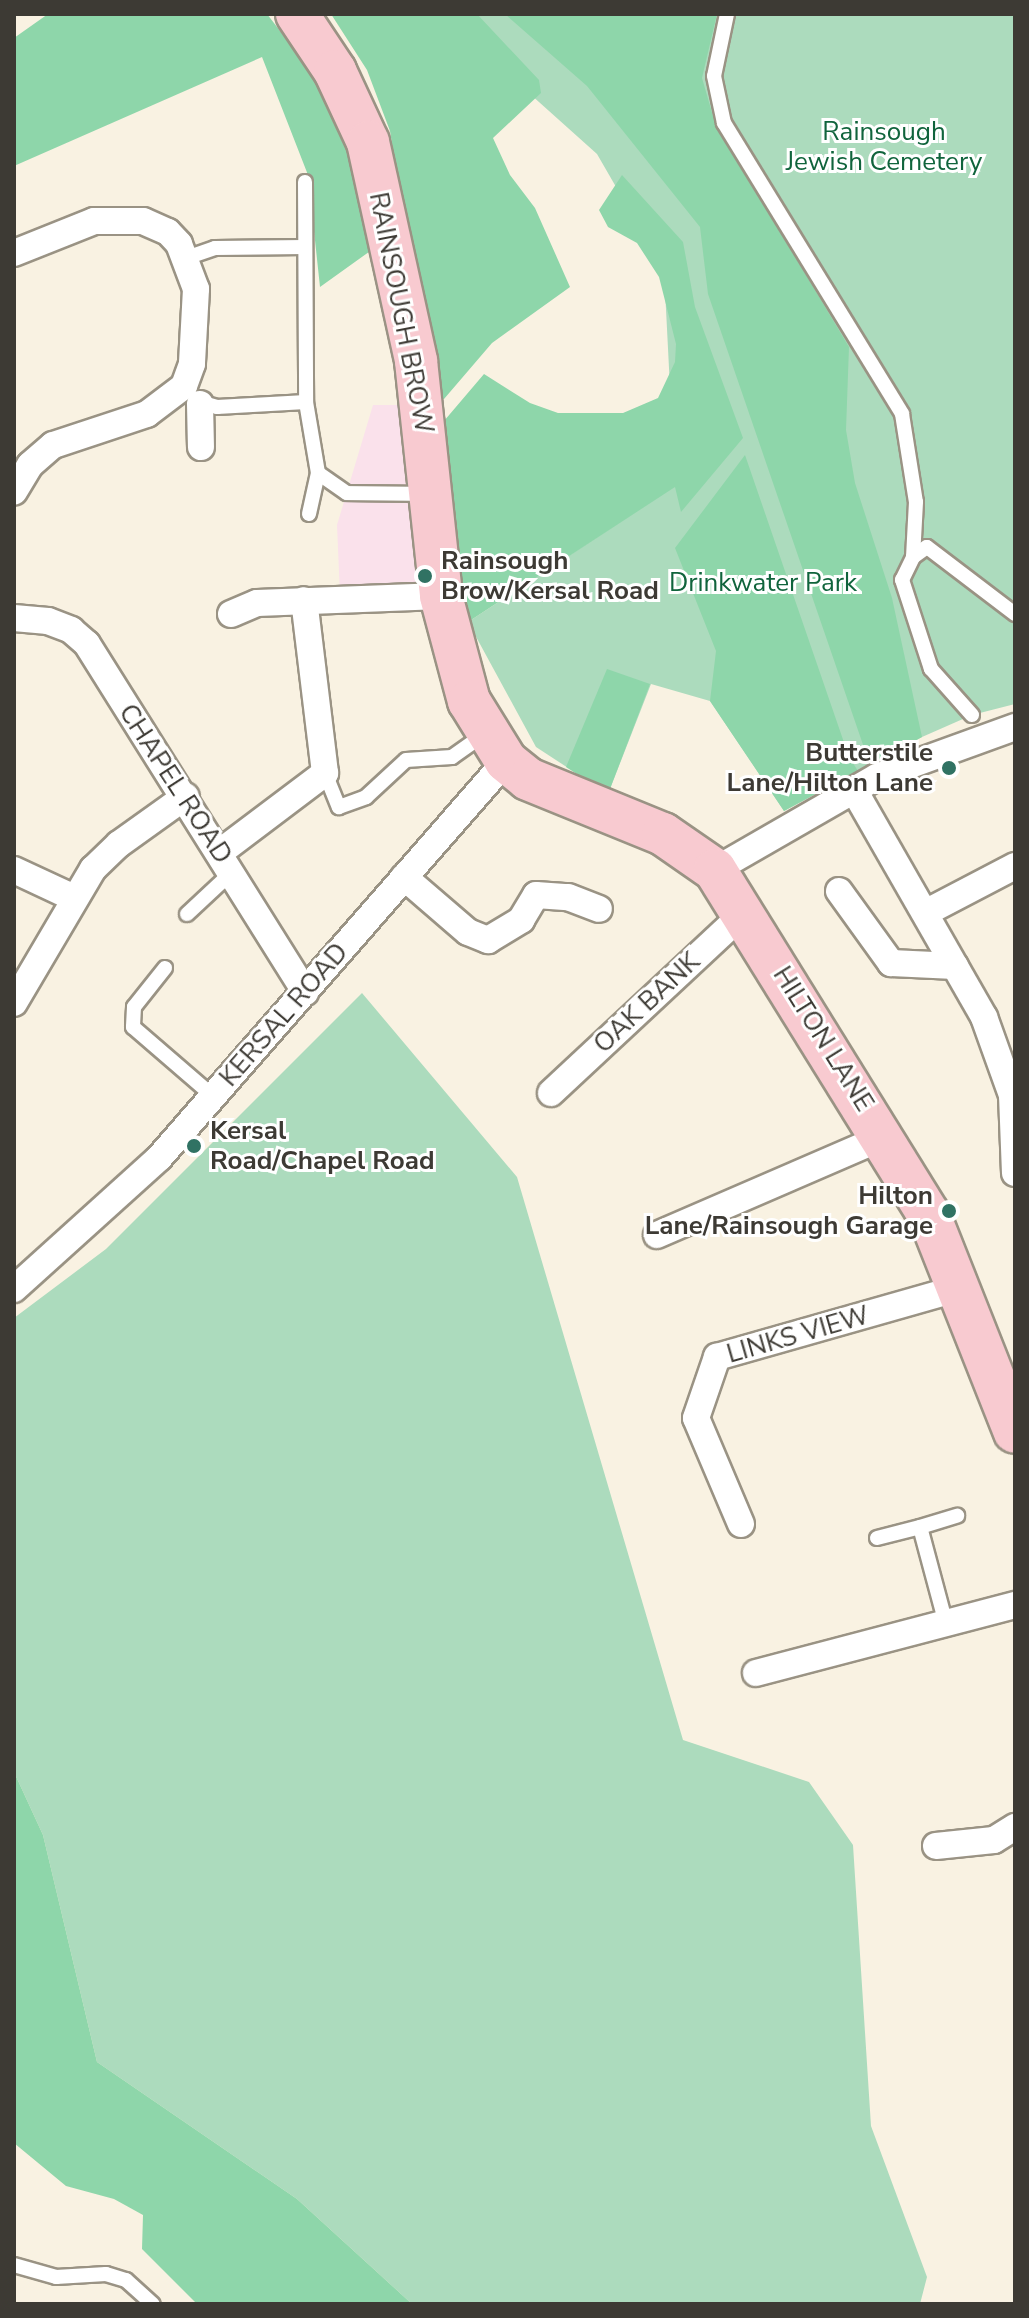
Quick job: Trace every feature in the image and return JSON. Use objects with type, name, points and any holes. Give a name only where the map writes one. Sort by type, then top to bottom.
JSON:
[{"type":"main road","name":"RAINSOUGH BROW","points":[[297,14],[335,71],[368,142],[416,361],[441,596],[461,682],[496,747]]},
{"type":"main road","name":"HILTON LANE","points":[[496,747],[558,795],[663,834],[715,870],[929,1215],[1015,1432]]},
{"type":"street","points":[[14,253],[74,228],[116,217],[143,221],[168,232],[186,258],[196,289],[192,395],[201,447]]},
{"type":"street","points":[[14,492],[30,465],[53,445],[147,414],[192,395]]},
{"type":"street","points":[[231,614],[257,603],[441,596]]},
{"type":"street","points":[[225,863],[325,773],[304,600]]},
{"type":"street","name":"CHAPEL ROAD","points":[[14,618],[48,621],[71,630],[87,644],[186,796],[305,992]]},
{"type":"street","points":[[715,870],[854,790],[1015,727]]},
{"type":"street","name":"KERSAL ROAD","points":[[14,1289],[159,1158],[404,877],[496,747]]},
{"type":"street","points":[[854,790],[984,1017],[1012,1095],[1015,1173]]},
{"type":"street","points":[[14,1003],[74,898],[119,844],[186,796]]},
{"type":"street","points":[[925,913],[1015,866]]},
{"type":"street","points":[[14,870],[74,898]]},
{"type":"street","points":[[404,877],[468,932],[488,940],[521,920],[536,895],[568,897],[599,909]]},
{"type":"street","points":[[839,891],[891,963],[955,966]]},
{"type":"street","name":"OAK BANK","points":[[551,1093],[744,913]]},
{"type":"street","points":[[657,1235],[883,1137]]},
{"type":"street","name":"LINKS VIEW","points":[[741,1524],[696,1418],[717,1357],[959,1288]]},
{"type":"street","points":[[756,1673],[1015,1605]]},
{"type":"street","points":[[936,1846],[994,1840],[1015,1827]]},
{"type":"lane","points":[[727,14],[714,76],[724,123],[902,414],[916,502],[913,557],[902,580],[931,669],[972,715]]},
{"type":"lane","points":[[305,182],[306,402],[318,473],[309,514]]},
{"type":"lane","points":[[186,258],[215,248],[305,247]]},
{"type":"lane","points":[[192,395],[306,402]]},
{"type":"lane","points":[[318,473],[347,493],[432,495]]},
{"type":"lane","points":[[913,557],[927,547],[939,552],[1015,614]]},
{"type":"lane","points":[[325,773],[339,807],[366,797],[406,760],[452,757],[496,747]]},
{"type":"lane","points":[[187,914],[225,863]]},
{"type":"lane","points":[[165,968],[134,1007],[133,1027],[213,1096]]},
{"type":"lane","points":[[877,1538],[957,1516]]},
{"type":"lane","points":[[920,1527],[946,1624]]},
{"type":"lane","points":[[14,2265],[56,2277],[106,2274],[134,2285],[153,2304]]},
{"type":"shaded area","points":[[373,405],[407,405],[425,586],[340,595],[337,525]]},
{"type":"green space","points":[[48,14],[267,14],[318,80],[354,148],[380,244],[320,287],[308,175],[262,57],[14,166],[14,38]]},
{"type":"green space","points":[[331,14],[477,14],[539,80],[541,93],[493,138],[510,175],[535,208],[570,287],[492,343],[444,399],[431,396],[390,131],[367,70]]},
{"type":"green space","points":[[441,14],[1015,14],[1015,704],[972,715],[922,737],[784,811],[710,701],[651,684],[608,794],[536,747],[468,622],[675,486],[664,270],[597,154]]},
{"type":"green space","points":[[505,14],[717,14],[702,78],[715,123],[849,347],[846,430],[855,483],[892,598],[922,737],[870,765],[708,294],[700,227],[587,86]]},
{"type":"green space","points":[[622,175],[683,242],[695,307],[743,438],[681,512],[675,487],[468,622],[461,600],[444,421],[484,374],[530,403],[558,413],[623,413],[658,398],[675,362],[676,344],[659,277],[637,243],[608,227],[599,210]]},
{"type":"green space","name":"Drinkwater Park","points":[[745,455],[849,757],[858,771],[784,811],[710,701],[716,651],[675,548]]},
{"type":"green space","points":[[607,669],[650,684],[608,794],[566,767]]},
{"type":"green space","points":[[362,993],[517,1177],[683,1740],[809,1782],[853,1845],[871,2126],[927,2277],[920,2304],[412,2304],[297,2199],[97,2062],[43,1835],[14,1772],[14,1318],[106,1249]]},
{"type":"green space","points":[[14,1772],[43,1835],[97,2062],[297,2199],[412,2304],[197,2304],[142,2249],[143,2215],[114,2199],[66,2186],[14,2143]]},
{"type":"place","name":"Rainsough Brow/Kersal Road","points":[[425,576]]},
{"type":"place","name":"Butterstile Lane/Hilton Lane","points":[[949,768]]},
{"type":"place","name":"Kersal Road/Chapel Road","points":[[194,1146]]},
{"type":"place","name":"Hilton Lane/Rainsough Garage","points":[[949,1211]]},
{"type":"park label","name":"Rainsough Jewish Cemetery","points":[[884,147]]}]
